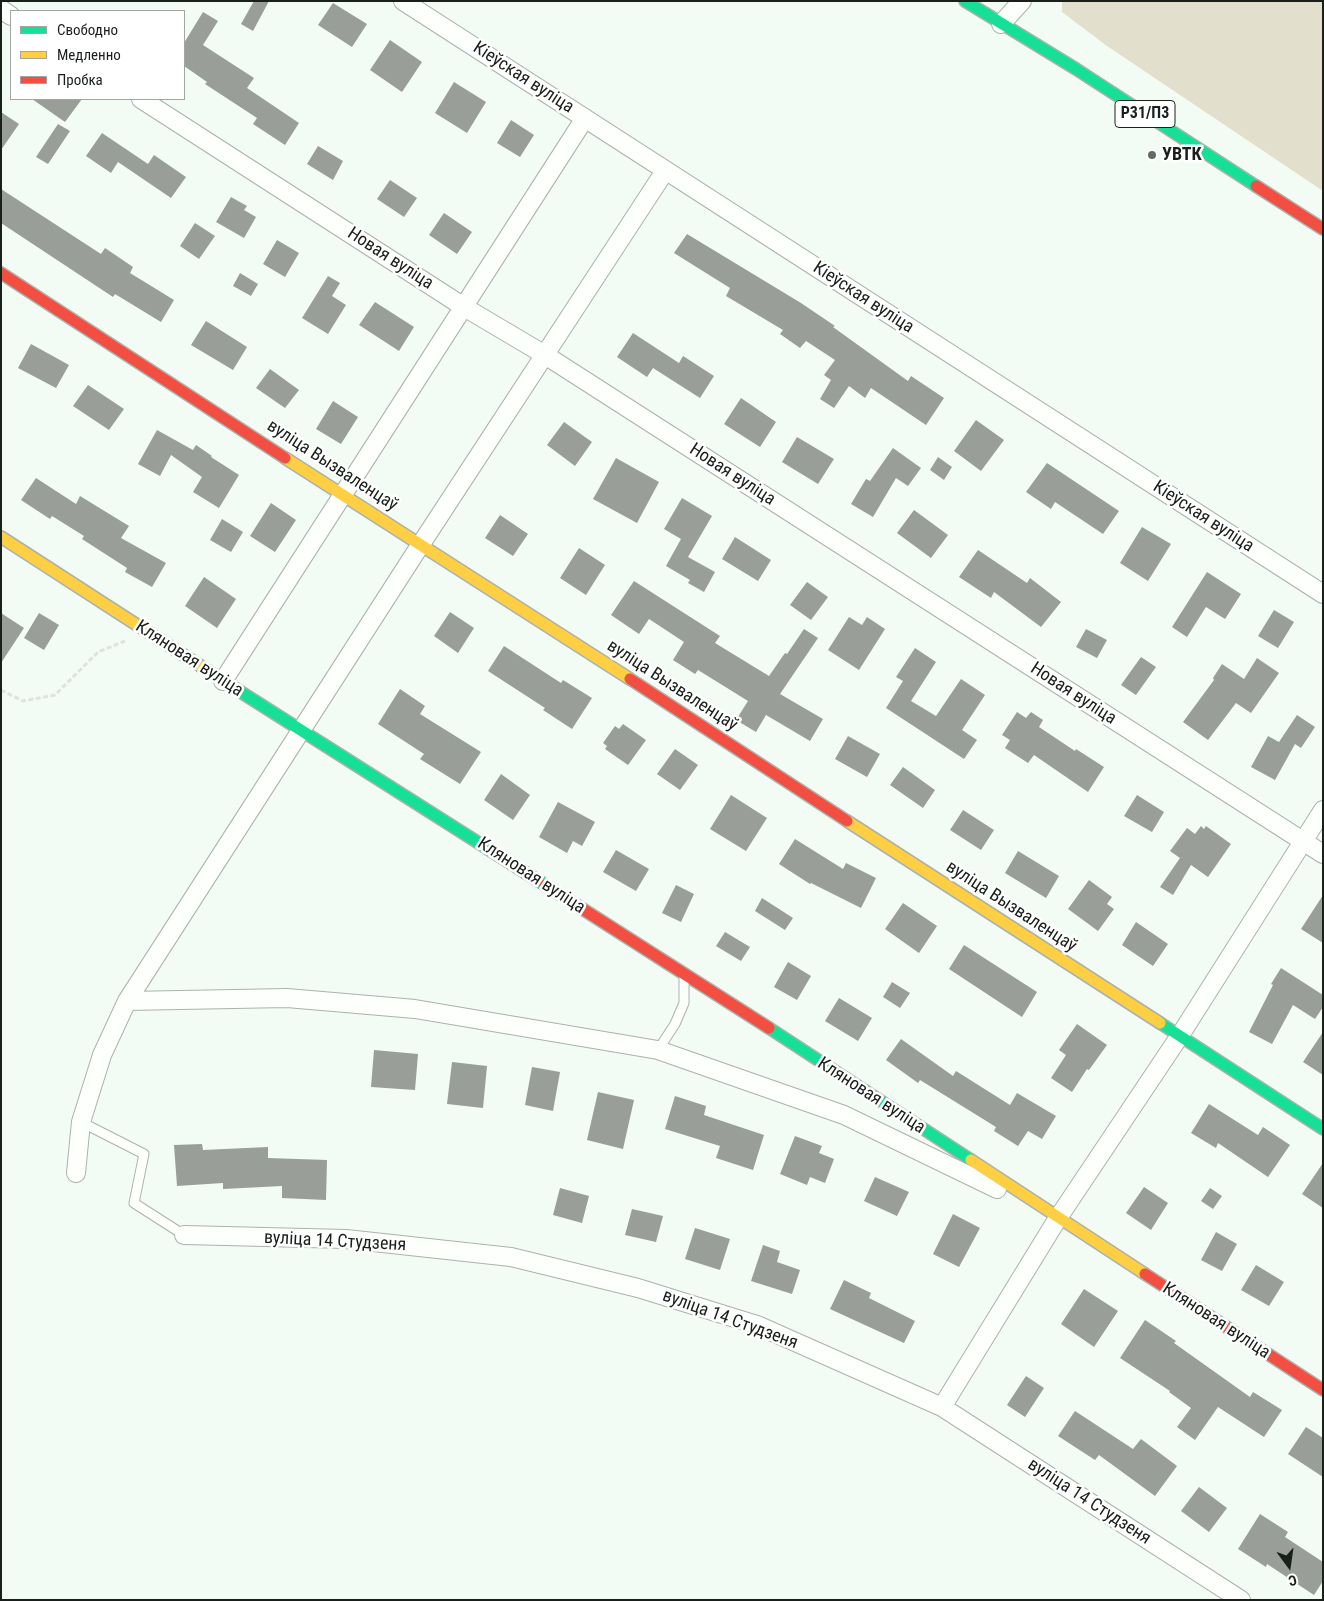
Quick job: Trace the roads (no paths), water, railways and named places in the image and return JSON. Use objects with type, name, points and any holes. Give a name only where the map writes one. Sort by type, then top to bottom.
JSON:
[{"type":"street","name":"Кіеўская вуліца","points":[[403,1],[1323,594]]},
{"type":"street","name":"Р31/П3","points":[[965,1],[1084,74],[1323,229]]},
{"type":"street","points":[[1001,24],[1022,1]]},
{"type":"street","name":"Новая вуліца","points":[[143,100],[464,307],[545,355],[1323,854]]},
{"type":"street","points":[[224,681],[585,118]]},
{"type":"street","points":[[76,1173],[81,1122],[102,1054],[127,1001],[421,544],[665,170]]},
{"type":"street","name":"вуліца Вызваленцаў","points":[[1,273],[1323,1129]]},
{"type":"street","name":"Кляновая вуліца","points":[[1,538],[684,973],[1323,1390]]},
{"type":"street","points":[[942,1407],[1058,1218],[1179,1037],[1323,810]]},
{"type":"street","name":"Кляновая вуліца","points":[[127,1001],[287,998],[415,1009],[658,1050],[844,1115],[1058,1218]]},
{"type":"street","name":"вуліца 14 Студзеня","points":[[184,1235],[346,1239],[510,1256],[638,1288],[757,1326],[942,1407],[1241,1600]]},
{"type":"lane","points":[[658,1050],[675,1024],[684,1002],[684,973]]},
{"type":"lane","points":[[81,1122],[144,1154],[134,1203],[184,1235]]},
{"type":"place","name":"УВТК","points":[[1152,155]]}]
